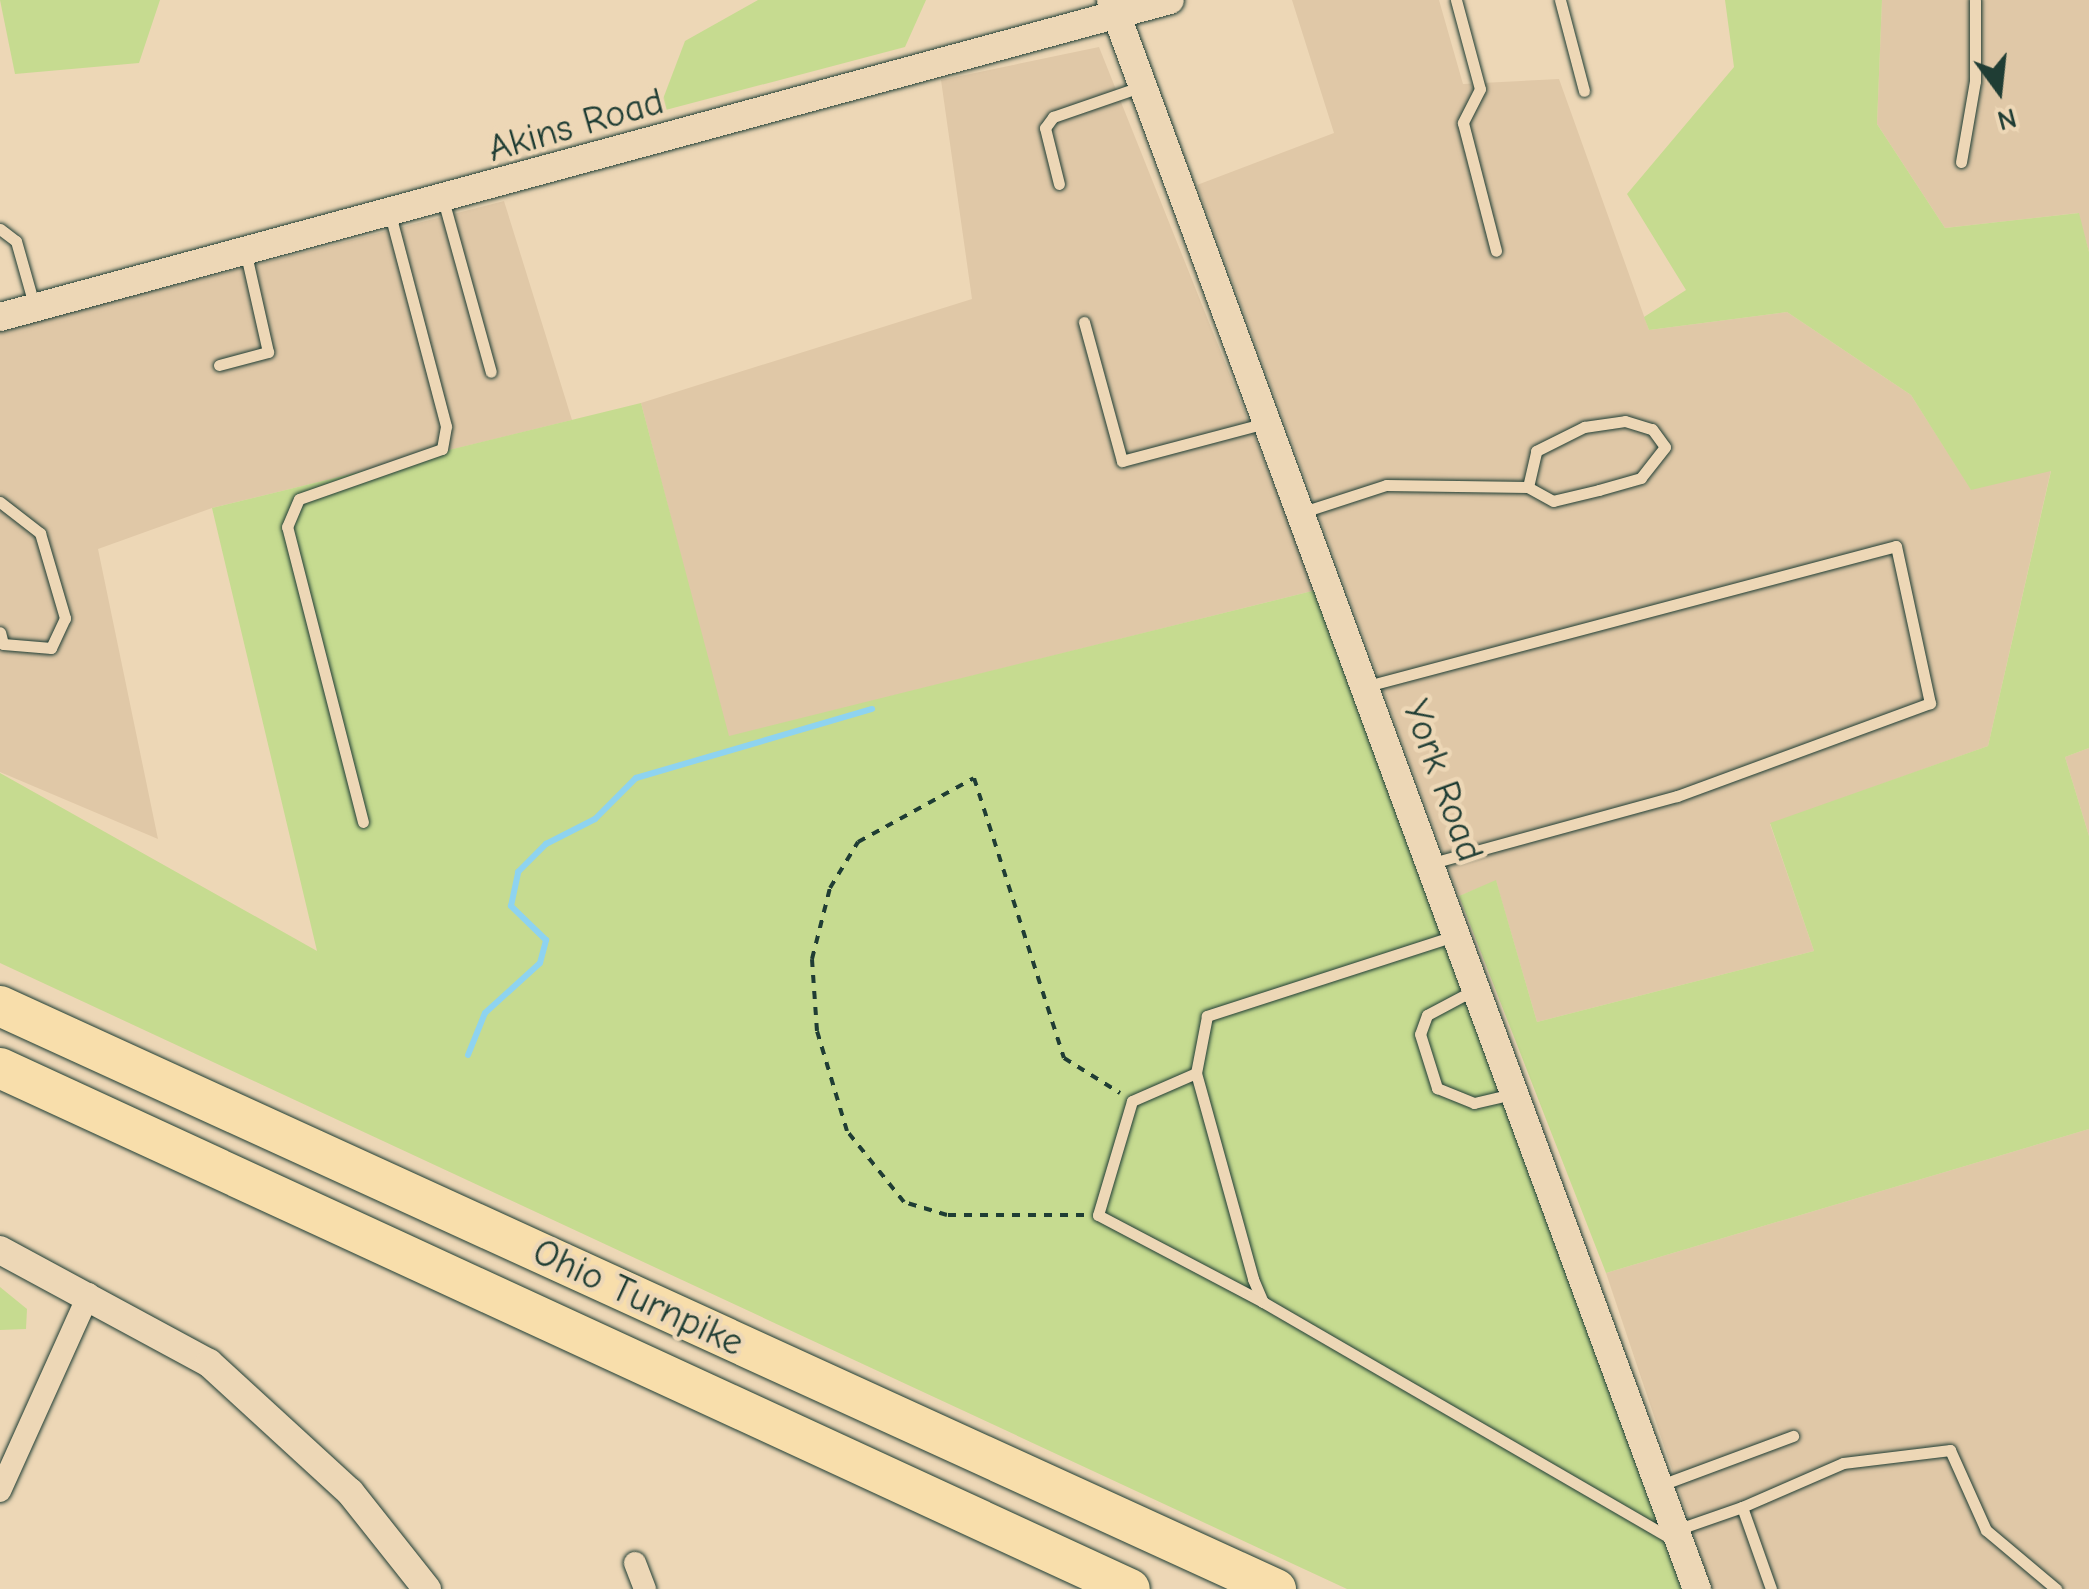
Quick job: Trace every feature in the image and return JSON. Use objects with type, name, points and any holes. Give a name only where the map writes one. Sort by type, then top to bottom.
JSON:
[{"type":"highway","name":"Ohio Turnpike","points":[[0,1006],[1276,1589]]},
{"type":"highway","name":"Ohio Turnpike","points":[[0,1068],[1130,1589]]},
{"type":"street","name":"Akins Road","points":[[0,317],[392,218],[1115,8],[1170,0]]},
{"type":"street","name":"York Road","points":[[1115,8],[1147,85],[1697,1589]]},
{"type":"street","points":[[0,1250],[90,1294],[209,1363],[286,1428],[427,1589]]},
{"type":"street","points":[[0,1491],[1,1474],[90,1294]]},
{"type":"street","points":[[635,1563],[645,1589]]},
{"type":"lane","points":[[1456,0],[1480,89],[1464,123],[1496,251]]},
{"type":"lane","points":[[1560,0],[1584,92]]},
{"type":"lane","points":[[1961,162],[1974,0]]},
{"type":"lane","points":[[1059,184],[1045,128],[1053,116],[1147,85]]},
{"type":"lane","points":[[444,203],[490,372]]},
{"type":"lane","points":[[363,822],[287,527],[299,499],[442,449],[446,426],[392,218]]},
{"type":"lane","points":[[0,229],[16,242],[35,308]]},
{"type":"lane","points":[[219,365],[268,352],[246,254]]},
{"type":"lane","points":[[1084,322],[1122,461],[1270,422]]},
{"type":"lane","points":[[1303,512],[1386,485],[1528,487],[1554,500],[1640,478],[1664,447],[1652,429],[1626,422],[1584,426],[1536,451],[1528,487]]},
{"type":"lane","points":[[0,502],[40,533],[65,618],[51,648],[3,644],[0,632]]},
{"type":"lane","points":[[1367,686],[1896,546],[1930,703],[1677,796],[1432,863]]},
{"type":"lane","points":[[1262,1302],[1196,1072],[1207,1016],[1221,1005],[1458,934]]},
{"type":"lane","points":[[1478,989],[1427,1016],[1420,1034],[1431,1073],[1453,1100],[1516,1093]]},
{"type":"lane","points":[[1196,1072],[1132,1101],[1098,1215],[1262,1302],[1678,1537],[1844,1464],[1950,1450],[1986,1530],[2056,1589]]},
{"type":"lane","points":[[1659,1485],[1793,1436]]},
{"type":"lane","points":[[1742,1506],[1770,1589]]},
{"type":"path","points":[[1098,1215],[947,1215],[904,1202],[847,1130],[817,1030],[812,960],[830,888],[858,842],[974,778],[1064,1058],[1132,1101]]},
{"type":"shaded area","points":[[1292,0],[1439,0],[1463,84],[1559,79],[1649,330],[1787,312],[1911,395],[1971,489],[2051,470],[1988,746],[1770,824],[1814,951],[1537,1022],[1496,881],[1459,896],[1197,185],[1334,133]]},
{"type":"shaded area","points":[[1882,0],[2089,0],[2089,252],[2078,213],[1945,228],[1877,124]]},
{"type":"shaded area","points":[[1099,47],[1316,590],[728,737],[641,403],[972,299],[941,80]]},
{"type":"shaded area","points":[[504,201],[572,420],[212,508],[98,549],[158,839],[0,772],[0,330]]},
{"type":"shaded area","points":[[2089,748],[2089,836],[2065,757]]},
{"type":"shaded area","points":[[2089,1129],[2089,1589],[1712,1589],[1606,1273]]},
{"type":"green space","points":[[0,0],[160,0],[139,63],[15,74]]},
{"type":"green space","points":[[758,0],[926,0],[905,47],[658,112],[685,41]]},
{"type":"green space","points":[[1725,0],[1882,0],[1877,124],[1945,228],[2079,213],[2089,252],[2089,748],[2065,757],[2089,836],[2089,1129],[1606,1273],[1459,896],[1496,880],[1537,1022],[1814,951],[1770,823],[1988,746],[2051,471],[1971,490],[1911,395],[1787,312],[1649,330],[1644,317],[1686,290],[1627,194],[1734,67]]},
{"type":"green space","points":[[641,403],[729,736],[1316,590],[1682,1589],[1347,1589],[0,963],[0,773],[317,951],[212,508]]},
{"type":"green space","points":[[0,1287],[27,1309],[26,1329],[0,1330]]},
{"type":"waterway","points":[[468,1055],[485,1013],[540,963],[546,940],[511,906],[518,872],[546,844],[595,819],[636,778],[872,709]]}]
